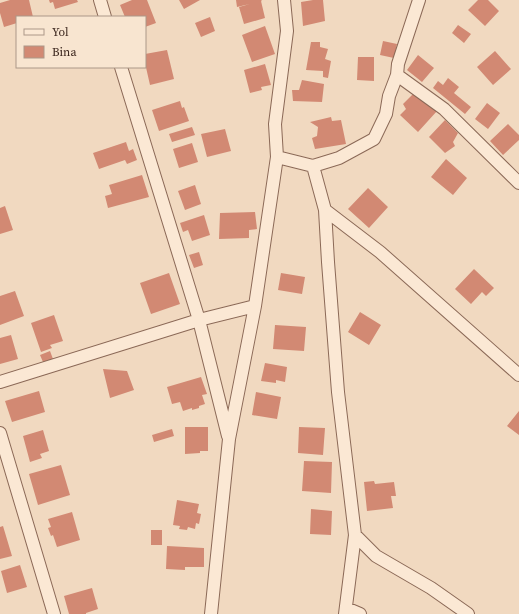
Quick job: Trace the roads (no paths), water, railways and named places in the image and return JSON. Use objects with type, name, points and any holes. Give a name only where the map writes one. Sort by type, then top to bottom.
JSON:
[{"type":"street","points":[[100,0],[105,16]]},
{"type":"street","points":[[211,614],[229,439],[255,306],[277,157],[275,124],[287,31],[284,0]]},
{"type":"street","points":[[277,157],[313,166],[339,158],[374,139],[386,114],[389,96],[397,75],[398,64],[419,0]]},
{"type":"street","points":[[120,68],[199,320],[229,439]]},
{"type":"street","points":[[397,75],[444,109],[519,183]]},
{"type":"street","points":[[313,166],[326,210],[328,262],[338,392],[355,535],[345,611],[360,614]]},
{"type":"street","points":[[326,210],[380,252],[519,375]]},
{"type":"street","points":[[0,382],[199,320],[255,306]]},
{"type":"street","points":[[0,433],[54,614]]},
{"type":"street","points":[[355,535],[376,556],[431,588],[468,614]]}]
